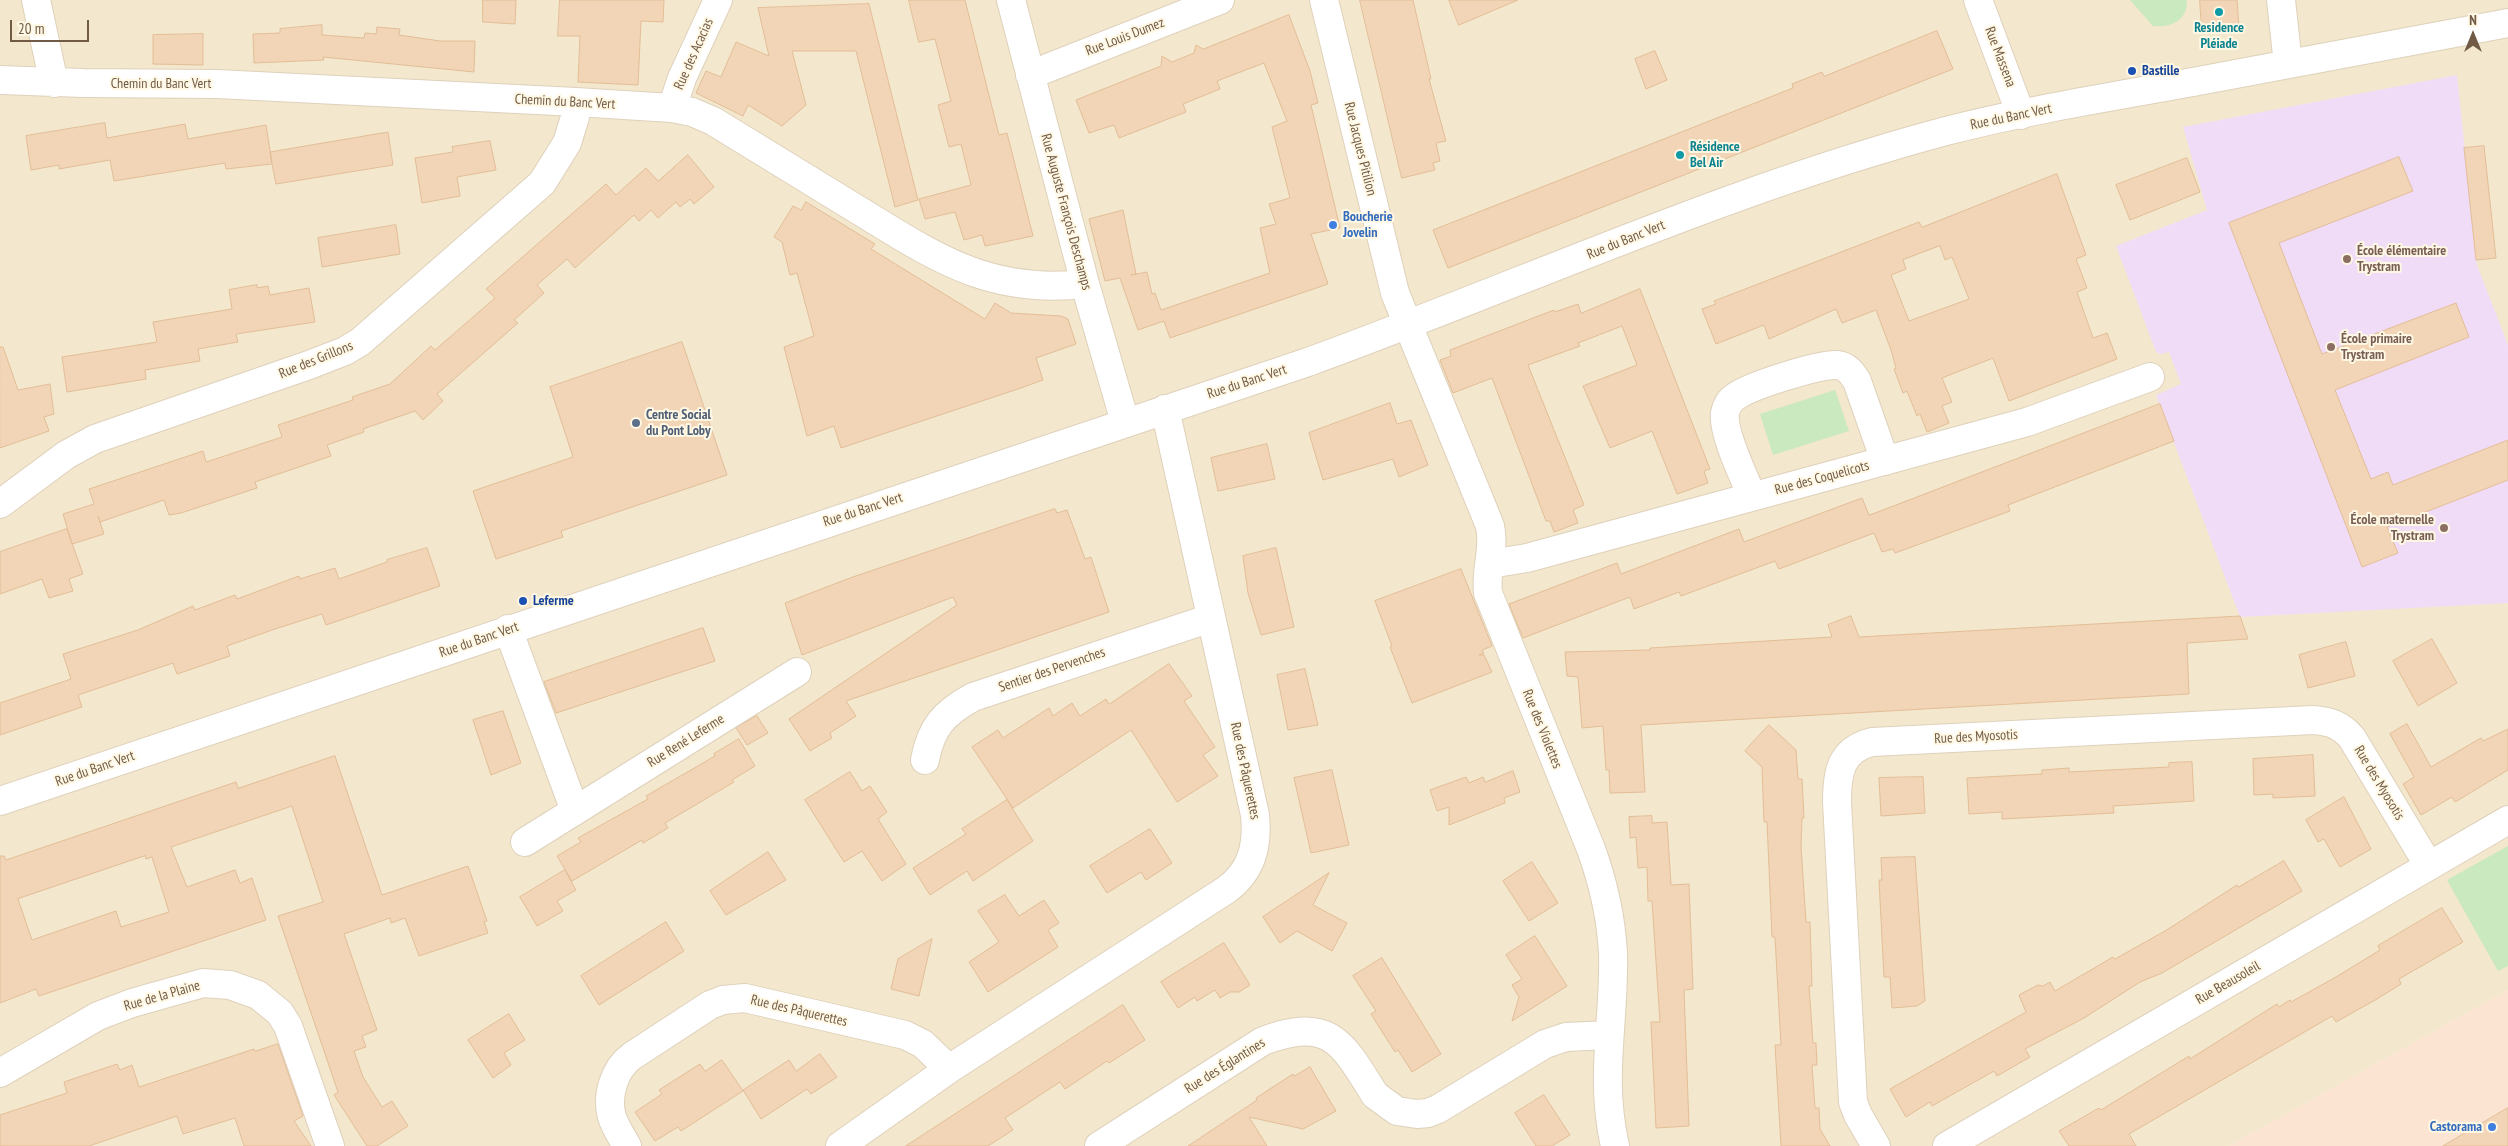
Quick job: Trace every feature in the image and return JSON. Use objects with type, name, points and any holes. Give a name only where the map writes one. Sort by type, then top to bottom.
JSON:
[{"type":"street","points":[[36,0],[54,82]]},
{"type":"street","name":"Rue des Acacias","points":[[672,108],[682,78],[718,0]]},
{"type":"street","name":"Rue Auguste François Deschamps","points":[[1011,0],[1085,284],[1125,422]]},
{"type":"street","name":"Rue Louis Dumez","points":[[1030,75],[1220,0]]},
{"type":"street","name":"Rue Jacques Pitilion","points":[[1324,0],[1391,279],[1409,325]]},
{"type":"street","name":"Rue Massena","points":[[1978,0],[2021,115]]},
{"type":"street","points":[[2281,0],[2288,64]]},
{"type":"street","name":"Rue du Banc Vert","points":[[0,801],[1308,362],[1754,192],[1945,132],[2021,115],[2508,23]]},
{"type":"street","name":"Chemin du Banc Vert","points":[[0,80],[217,84],[672,108],[692,112],[713,121],[911,243],[959,269],[1006,282],[1030,286],[1047,287],[1085,284]]},
{"type":"street","name":"Rue des Grillons","points":[[0,504],[66,455],[94,439],[309,365],[345,351],[360,342],[542,183],[567,143],[575,117],[576,102]]},
{"type":"street","name":"Rue des Violettes","points":[[1409,325],[1486,516],[1493,545],[1488,593],[1591,849],[1604,889],[1613,954],[1608,1035],[1607,1096],[1615,1146]]},
{"type":"street","points":[[1752,496],[1725,424],[1727,406],[1736,396],[1747,389],[1815,368],[1838,365],[1850,370],[1857,381],[1885,461]]},
{"type":"street","name":"Rue des Coquelicots","points":[[1490,564],[1528,558],[2043,418],[2150,377]]},
{"type":"street","name":"Rue des Pâquerettes","points":[[840,1146],[949,1069],[1226,890],[1245,872],[1256,847],[1255,815],[1165,409]]},
{"type":"street","name":"Sentier des Pervenches","points":[[925,760],[930,737],[935,728],[953,710],[973,697],[1211,618]]},
{"type":"street","points":[[508,629],[575,811]]},
{"type":"street","name":"Rue René Leferme","points":[[525,842],[797,672]]},
{"type":"street","name":"Rue des Myosotis","points":[[1876,1146],[1858,1115],[1853,1102],[1837,802],[1841,767],[1851,752],[1857,747],[1872,742],[2313,720],[2329,721],[2341,727],[2352,738],[2429,866]]},
{"type":"street","name":"Rue Beausoleil","points":[[1947,1146],[2508,820]]},
{"type":"street","name":"Rue de la Plaine","points":[[0,1073],[98,1016],[132,1003],[190,986],[216,983],[230,985],[258,995],[280,1013],[288,1026],[330,1146]]},
{"type":"street","name":"Rue des Pâquerettes","points":[[627,1146],[614,1124],[610,1108],[614,1082],[620,1067],[632,1056],[710,1005],[723,1000],[753,1000],[904,1035],[923,1044],[949,1069]]},
{"type":"street","name":"Rue des Églantines","points":[[1098,1146],[1263,1041],[1291,1032],[1322,1034],[1340,1044],[1375,1095],[1382,1102],[1398,1111],[1417,1114],[1438,1109],[1545,1044],[1566,1037],[1608,1035]]},
{"type":"shaded area","points":[[0,0],[2508,0],[2508,990],[2229,1146],[0,1146]]},
{"type":"shaded area","name":"École primaire Trystram","points":[[2457,75],[2477,265],[2508,345],[2508,603],[2240,617],[2156,395],[2181,384],[2169,352],[2161,354],[2157,353],[2155,349],[2116,246],[2207,210],[2183,127]]},
{"type":"shaded area","points":[[2508,990],[2508,1146],[2229,1146]]},
{"type":"green space","points":[[2130,0],[2187,0],[2187,7],[2181,18],[2172,24],[2153,26]]},
{"type":"green space","points":[[1835,390],[1849,431],[1773,455],[1760,414]]},
{"type":"green space","points":[[2508,846],[2508,966],[2498,971],[2447,880]]},
{"type":"building","points":[[483,0],[516,0],[515,24],[483,22]]},
{"type":"building","points":[[560,0],[664,0],[663,22],[641,21],[638,85],[578,82],[580,36],[558,36]]},
{"type":"building","points":[[909,0],[965,0],[999,135],[1007,133],[1033,236],[985,246],[982,235],[964,240],[955,212],[925,219],[919,199],[971,185],[961,144],[949,147],[938,105],[951,101],[935,39],[919,42]]},
{"type":"building","points":[[1360,0],[1413,0],[1431,79],[1429,79],[1446,141],[1436,143],[1440,161],[1433,163],[1435,170],[1402,178]]},
{"type":"building","points":[[1449,0],[1518,0],[1459,25]]},
{"type":"building","name":"Residence Pléiade","points":[[2200,0],[2237,0],[2239,27],[2202,30]]},
{"type":"building","points":[[869,4],[918,200],[895,207],[856,51],[792,51],[806,105],[782,126],[748,105],[743,116],[696,93],[706,71],[721,77],[736,42],[769,56],[758,8]]},
{"type":"building","points":[[1289,15],[1310,71],[1318,103],[1311,105],[1340,228],[1311,234],[1328,284],[1170,338],[1164,321],[1138,330],[1120,278],[1105,281],[1089,219],[1123,210],[1136,274],[1131,275],[1147,272],[1152,294],[1155,293],[1161,310],[1270,273],[1260,228],[1276,224],[1269,204],[1290,198],[1272,127],[1287,121],[1264,63],[1217,81],[1220,89],[1183,104],[1186,112],[1119,138],[1114,125],[1089,133],[1076,100],[1161,66],[1162,56],[1172,62],[1194,53],[1196,45],[1203,49]]},
{"type":"building","points":[[322,25],[322,35],[364,38],[365,33],[376,34],[377,27],[400,29],[399,35],[440,41],[475,41],[474,72],[323,57],[324,60],[254,63],[253,34],[280,33],[280,29]]},
{"type":"building","name":"Résidence Bel Air","points":[[1937,31],[1953,69],[1448,268],[1433,230],[1793,88],[1792,84],[1822,72],[1824,76]]},
{"type":"building","points":[[203,34],[203,65],[153,64],[153,35]]},
{"type":"building","points":[[1655,51],[1667,80],[1646,89],[1635,59]]},
{"type":"building","points":[[105,123],[107,138],[185,124],[188,139],[266,125],[270,152],[388,132],[393,165],[276,184],[272,164],[226,169],[225,163],[114,181],[110,160],[59,169],[59,165],[31,170],[26,136]]},
{"type":"building","points":[[490,141],[496,170],[457,177],[460,196],[422,203],[415,158],[453,152],[452,147]]},
{"type":"building","points":[[2484,146],[2496,258],[2476,260],[2464,148]]},
{"type":"building","points":[[688,155],[714,187],[694,204],[690,199],[680,207],[676,202],[658,218],[651,210],[639,221],[634,215],[575,268],[567,259],[537,285],[544,293],[514,320],[518,323],[437,394],[443,401],[423,420],[415,411],[363,429],[364,432],[327,445],[331,456],[255,482],[257,488],[181,513],[169,515],[164,500],[100,522],[104,534],[72,544],[63,514],[94,504],[89,489],[203,451],[206,462],[282,437],[278,425],[353,400],[352,397],[390,384],[431,346],[435,350],[495,298],[486,289],[606,184],[616,195],[646,168],[658,181]]},
{"type":"building","points":[[2399,157],[2413,191],[2279,243],[2322,354],[2456,303],[2469,337],[2335,390],[2371,479],[2388,472],[2393,485],[2508,440],[2508,480],[2387,527],[2398,553],[2362,567],[2229,223]]},
{"type":"building","points":[[2187,158],[2200,192],[2130,220],[2116,185]]},
{"type":"building","points":[[2057,174],[2086,255],[2076,259],[2087,288],[2077,292],[2093,338],[2107,333],[2117,359],[2009,401],[1993,358],[1942,378],[1952,402],[1942,406],[1949,423],[1927,432],[1920,414],[1917,416],[1907,391],[1903,393],[1894,369],[1896,368],[1891,350],[1876,310],[1842,323],[1836,309],[1769,339],[1764,325],[1716,344],[1702,309],[1716,304],[1714,301],[1919,222],[1922,227]],"holes":[[[1940,246],[1945,260],[1952,257],[1969,299],[1909,321],[1891,275],[1906,269],[1903,260]]]},
{"type":"building","points":[[806,202],[875,244],[871,249],[985,319],[995,303],[1011,313],[1061,316],[1068,319],[1076,344],[1036,358],[1043,380],[1018,389],[841,448],[834,426],[807,436],[784,347],[814,336],[797,273],[790,275],[782,242],[774,237],[793,206],[801,210]]},
{"type":"building","points":[[396,225],[400,254],[322,267],[318,238]]},
{"type":"building","points":[[257,285],[257,288],[268,286],[270,295],[309,288],[315,322],[236,334],[238,342],[198,349],[200,361],[145,370],[146,379],[67,392],[62,357],[157,342],[153,322],[232,309],[229,290]]},
{"type":"building","points":[[1640,289],[1710,469],[1704,471],[1708,483],[1677,494],[1652,431],[1610,448],[1583,386],[1637,365],[1622,326],[1578,343],[1580,346],[1528,365],[1584,505],[1573,510],[1578,523],[1554,532],[1550,521],[1546,521],[1492,378],[1453,393],[1440,360],[1451,356],[1450,350],[1554,310],[1555,312],[1578,304],[1581,313]]},
{"type":"building","name":"Centre Social du Pont Loby","points":[[682,342],[727,475],[561,531],[563,537],[496,559],[473,491],[573,457],[550,387]]},
{"type":"building","points":[[0,347],[3,347],[18,390],[50,384],[54,414],[44,417],[49,431],[0,448]]},
{"type":"building","points":[[1390,403],[1397,424],[1411,420],[1428,465],[1399,477],[1393,459],[1323,480],[1309,433]]},
{"type":"building","points":[[2160,404],[2174,441],[2008,505],[2010,511],[1895,553],[1893,549],[1882,552],[1874,533],[1779,569],[1775,561],[1681,596],[1679,592],[1634,609],[1630,597],[1523,638],[1509,604],[1617,563],[1621,574],[1739,529],[1744,542],[1862,498],[1869,515]]},
{"type":"building","points":[[1267,444],[1275,479],[1218,491],[1211,458]]},
{"type":"building","points":[[1055,509],[1057,513],[1067,510],[1085,559],[1091,557],[1109,612],[846,701],[856,716],[830,733],[832,738],[810,751],[789,719],[957,605],[953,597],[802,655],[785,603],[850,578]]},
{"type":"building","points":[[67,529],[83,574],[69,579],[73,591],[49,598],[42,579],[0,594],[0,552]]},
{"type":"building","points":[[427,548],[440,586],[326,625],[322,614],[275,629],[227,646],[230,656],[177,674],[173,663],[78,695],[82,707],[0,735],[0,703],[71,679],[63,654],[138,630],[193,606],[195,610],[235,595],[237,599],[299,576],[300,579],[335,568],[339,579],[387,562],[387,560]]},
{"type":"building","points":[[1276,548],[1294,627],[1261,635],[1248,593],[1243,556]]},
{"type":"building","points":[[1461,569],[1492,646],[1482,650],[1484,653],[1479,655],[1484,655],[1492,672],[1412,703],[1390,647],[1392,646],[1375,601]]},
{"type":"building","points":[[1851,616],[1859,637],[2240,616],[2248,639],[2187,643],[2189,694],[1641,725],[1645,792],[1610,793],[1609,770],[1606,770],[1603,726],[1582,728],[1578,677],[1567,676],[1565,652],[1650,650],[1650,648],[1832,637],[1828,625]]},
{"type":"building","points":[[703,628],[715,661],[556,713],[544,682]]},
{"type":"building","points":[[2432,639],[2457,683],[2418,706],[2393,661]]},
{"type":"building","points":[[2346,642],[2355,676],[2308,688],[2299,655]]},
{"type":"building","points":[[1169,664],[1192,696],[1184,701],[1215,747],[1203,755],[1218,776],[1177,802],[1131,730],[1013,808],[972,747],[998,730],[1003,738],[1049,708],[1053,716],[1072,703],[1080,716],[1106,699],[1109,704]]},
{"type":"building","points":[[1305,669],[1318,725],[1288,730],[1277,675]]},
{"type":"building","points":[[503,711],[521,763],[491,775],[473,720]]},
{"type":"building","points":[[757,716],[768,733],[747,745],[736,728]]},
{"type":"building","points":[[2407,724],[2431,767],[2481,738],[2483,741],[2508,729],[2508,770],[2455,802],[2452,797],[2421,815],[2403,784],[2414,777],[2390,734]]},
{"type":"building","points":[[1769,725],[1796,750],[1798,779],[1802,779],[1804,818],[1802,818],[1801,847],[1806,922],[1810,922],[1812,986],[1809,986],[1813,1043],[1816,1043],[1817,1065],[1812,1065],[1815,1108],[1819,1108],[1820,1129],[1830,1146],[1781,1146],[1775,1045],[1781,1045],[1775,937],[1772,937],[1767,822],[1764,822],[1762,767],[1745,751]]},
{"type":"building","points":[[739,739],[755,766],[732,780],[734,782],[665,823],[668,828],[643,843],[642,840],[572,881],[557,856],[581,842],[578,838],[648,799],[646,796],[715,756],[714,754]]},
{"type":"building","points":[[2313,755],[2315,796],[2273,798],[2273,794],[2254,795],[2253,759]]},
{"type":"building","points":[[335,756],[382,895],[468,866],[487,921],[484,922],[488,933],[419,956],[405,918],[391,923],[390,918],[344,934],[377,1030],[362,1036],[366,1047],[354,1051],[363,1077],[382,1107],[392,1101],[408,1126],[377,1146],[367,1146],[334,1095],[338,1092],[278,916],[323,902],[292,806],[171,847],[187,887],[235,870],[240,883],[252,878],[266,920],[39,996],[36,989],[0,1003],[0,856],[4,856],[6,860],[236,782],[238,788]],"holes":[[[145,856],[146,859],[152,857],[169,912],[121,927],[116,911],[32,940],[18,899]]]},
{"type":"building","points":[[2192,762],[2194,801],[2113,806],[2114,813],[2002,819],[2002,812],[1969,814],[1967,778],[2042,774],[2042,770],[2069,768],[2069,772],[2169,767],[2169,763]]},
{"type":"building","points":[[1332,770],[1349,845],[1311,853],[1294,778]]},
{"type":"building","points":[[1513,771],[1520,792],[1504,798],[1505,803],[1449,825],[1449,807],[1437,811],[1430,790],[1466,777],[1469,783],[1483,777],[1485,782]]},
{"type":"building","points":[[850,772],[862,791],[870,786],[887,812],[878,819],[906,864],[882,881],[862,851],[844,862],[805,800]]},
{"type":"building","points":[[1923,777],[1925,813],[1881,816],[1879,778]]},
{"type":"building","points":[[2344,797],[2371,849],[2340,867],[2324,839],[2318,842],[2306,820]]},
{"type":"building","points":[[1007,800],[1033,841],[973,881],[967,871],[930,895],[913,868],[966,834],[962,829]]},
{"type":"building","points":[[1652,816],[1652,823],[1667,822],[1671,885],[1689,884],[1693,989],[1684,990],[1689,1126],[1656,1128],[1651,1022],[1660,1022],[1652,901],[1648,901],[1647,867],[1638,868],[1636,837],[1630,838],[1629,817]]},
{"type":"building","points":[[1150,829],[1172,863],[1146,880],[1141,872],[1107,893],[1090,866]]},
{"type":"building","points":[[768,852],[786,880],[726,915],[710,891]]},
{"type":"building","points":[[1915,857],[1925,1001],[1917,1006],[1892,1008],[1890,977],[1884,977],[1879,880],[1882,880],[1881,858]]},
{"type":"building","points":[[2284,861],[2302,891],[2162,973],[2140,982],[2084,1018],[2025,1049],[2030,1057],[1997,1076],[1994,1071],[1932,1106],[1930,1102],[1906,1117],[1890,1089],[2026,1012],[2019,995],[2038,985],[2043,986],[2050,982],[2055,991],[2113,957],[2115,959],[2165,931],[2237,885],[2238,887]]},
{"type":"building","points":[[1532,862],[1558,903],[1529,921],[1503,881]]},
{"type":"building","points":[[565,870],[576,890],[557,901],[563,911],[537,926],[520,897]]},
{"type":"building","points":[[1329,873],[1313,905],[1347,923],[1332,951],[1297,931],[1280,943],[1263,917]]},
{"type":"building","points":[[1005,895],[1019,916],[1044,900],[1059,923],[1048,930],[1058,947],[988,992],[969,962],[999,942],[978,911]]},
{"type":"building","points":[[2442,908],[2463,942],[2399,979],[2401,984],[2377,999],[2336,1022],[2332,1016],[2129,1134],[2136,1146],[2069,1146],[2059,1131],[2099,1108],[2101,1110],[2189,1056],[2190,1059],[2277,1004],[2279,1007],[2290,1000],[2291,1002],[2336,977],[2380,950],[2378,946]]},
{"type":"building","points":[[666,922],[684,951],[599,1005],[581,976]]},
{"type":"building","points":[[1535,936],[1567,986],[1512,1021],[1519,997],[1512,985],[1522,979],[1506,955]]},
{"type":"building","points":[[932,939],[919,996],[891,989],[898,959]]},
{"type":"building","points":[[1224,943],[1250,985],[1239,992],[1230,992],[1220,998],[1215,990],[1197,1001],[1195,997],[1178,1008],[1161,982]]},
{"type":"building","points":[[1382,958],[1441,1054],[1412,1072],[1398,1050],[1395,1052],[1371,1014],[1376,1011],[1353,976]]},
{"type":"building","points":[[1123,1005],[1145,1040],[1109,1063],[1107,1061],[1065,1089],[1060,1082],[1005,1118],[1013,1130],[988,1146],[906,1146]]},
{"type":"building","points":[[509,1014],[525,1040],[504,1053],[511,1065],[493,1078],[468,1040]]},
{"type":"building","points":[[278,1044],[303,1116],[294,1121],[311,1146],[244,1146],[235,1118],[183,1134],[177,1116],[89,1146],[0,1146],[0,1115],[67,1093],[64,1082],[117,1064],[120,1070],[132,1065],[139,1087],[254,1049],[255,1051]]},
{"type":"building","points":[[820,1054],[837,1077],[811,1094],[807,1089],[761,1119],[743,1090],[789,1060],[796,1071]]},
{"type":"building","points":[[722,1060],[743,1091],[681,1131],[678,1127],[655,1141],[635,1112],[662,1094],[659,1090],[700,1064],[705,1071]]},
{"type":"building","points":[[1310,1067],[1336,1111],[1303,1129],[1249,1117],[1267,1146],[1188,1146],[1293,1074],[1294,1076]]},
{"type":"building","points":[[1544,1095],[1570,1135],[1552,1146],[1536,1146],[1515,1113]]},
{"type":"building","name":"Castorama","points":[[2508,1108],[2508,1146],[2443,1146]]},
{"type":"place","name":"Residence Pléiade","points":[[2219,12]]},
{"type":"place","name":"Bastille","points":[[2132,71]]},
{"type":"place","name":"Résidence Bel Air","points":[[1680,155]]},
{"type":"place","name":"Boucherie Jovelin","points":[[1333,225]]},
{"type":"place","name":"École élémentaire Trystram","points":[[2347,259]]},
{"type":"place","name":"École primaire Trystram","points":[[2331,347]]},
{"type":"place","name":"Centre Social du Pont Loby","points":[[636,423]]},
{"type":"place","name":"École maternelle Trystram","points":[[2444,528]]},
{"type":"place","name":"Leferme","points":[[523,601]]},
{"type":"place","name":"Castorama","points":[[2492,1127]]}]
